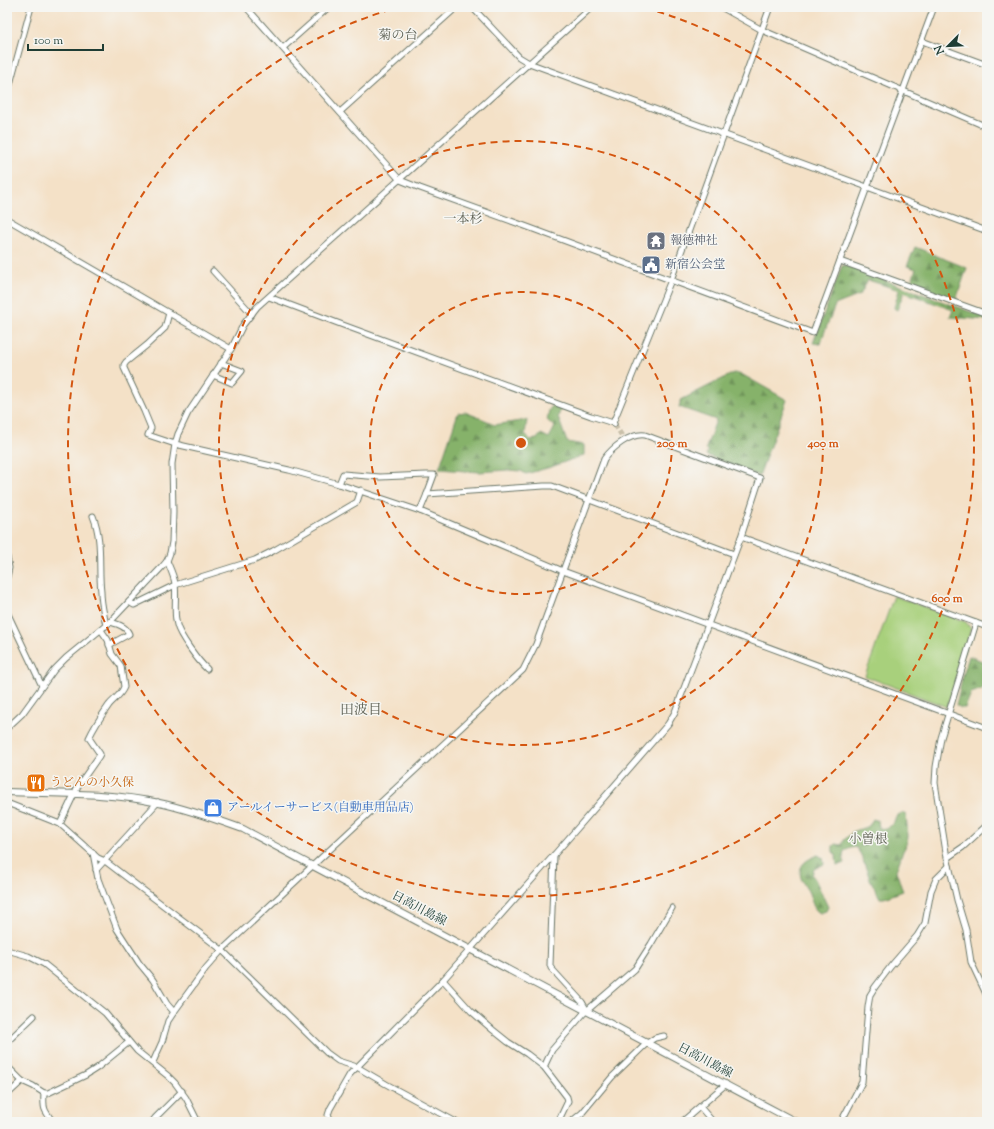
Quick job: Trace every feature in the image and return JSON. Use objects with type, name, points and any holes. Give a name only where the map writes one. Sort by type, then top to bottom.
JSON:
[{"type":"main road","name":"日高川島線","points":[[7,792],[115,796],[158,802],[186,809],[243,829],[796,1122]]},
{"type":"street","points":[[7,95],[30,7]]},
{"type":"street","points":[[246,7],[400,180],[813,333],[934,7]]},
{"type":"street","points":[[283,48],[329,7]]},
{"type":"street","points":[[340,112],[457,7]]},
{"type":"street","points":[[472,7],[519,57],[529,63],[987,231]]},
{"type":"street","points":[[7,728],[22,714],[54,670],[66,658],[108,624],[167,560],[172,542],[172,464],[175,444],[184,422],[231,349],[243,325],[257,307],[592,7]]},
{"type":"street","points":[[721,7],[762,30],[987,127]]},
{"type":"street","points":[[269,297],[614,424],[671,280],[770,7]]},
{"type":"street","points":[[922,41],[987,65]]},
{"type":"street","points":[[7,219],[231,349]]},
{"type":"street","points":[[840,261],[986,314],[987,307]]},
{"type":"street","points":[[213,271],[252,314]]},
{"type":"street","points":[[169,313],[165,328],[124,365],[151,428],[148,435],[175,444],[289,470],[361,490],[420,511],[563,571],[987,728]]},
{"type":"street","points":[[214,375],[232,383],[242,371],[221,363]]},
{"type":"street","points":[[153,1062],[162,1042],[168,1021],[206,968],[222,950],[523,670],[536,644],[604,459],[623,438],[639,434],[645,435],[760,478],[741,537],[675,712],[668,724],[443,980],[350,1074],[330,1109],[328,1115],[332,1122]]},
{"type":"street","points":[[339,484],[343,474],[380,477],[434,476],[420,511]]},
{"type":"street","points":[[427,494],[552,486],[734,554]]},
{"type":"street","points":[[129,602],[134,605],[175,584],[255,560],[357,502],[361,490]]},
{"type":"street","points":[[93,516],[99,538],[100,592],[108,624]]},
{"type":"street","points":[[741,537],[987,627]]},
{"type":"street","points":[[7,557],[9,568],[7,577]]},
{"type":"street","points":[[167,560],[175,584],[175,617],[179,632],[200,663],[207,669]]},
{"type":"street","points":[[7,612],[42,686]]},
{"type":"street","points":[[976,623],[941,738],[935,783],[947,858],[966,930],[971,962],[987,996]]},
{"type":"street","points":[[108,624],[120,625],[129,632],[129,634],[109,645]]},
{"type":"street","points":[[60,824],[78,786],[100,754],[89,738],[91,733],[110,703],[123,690],[124,687],[121,666],[112,654],[108,640],[101,630]]},
{"type":"street","points":[[96,870],[158,802]]},
{"type":"street","points":[[7,803],[60,824],[98,858],[222,950],[338,1062],[357,1067],[456,1122]]},
{"type":"street","points":[[947,858],[963,847],[987,825]]},
{"type":"street","points":[[93,853],[98,879],[117,929],[139,963],[154,980],[167,1004],[174,1012]]},
{"type":"street","points":[[554,855],[550,965],[588,1011]]},
{"type":"street","points":[[841,1122],[862,1082],[870,995],[891,966],[917,936],[925,923],[931,891],[936,879],[949,866]]},
{"type":"street","points":[[544,1067],[552,1050],[584,1014],[635,969],[672,908]]},
{"type":"street","points":[[7,950],[28,956],[44,964],[105,1013],[137,1051],[153,1062],[182,1092],[192,1108],[198,1122]]},
{"type":"street","points":[[443,980],[471,1011],[492,1030],[544,1067],[567,1097],[568,1101],[558,1122]]},
{"type":"street","points":[[7,1042],[34,1016]]},
{"type":"street","points":[[571,1122],[582,1113],[612,1077],[647,1043],[655,1038],[664,1036]]},
{"type":"street","points":[[44,1094],[86,1075],[129,1042]]},
{"type":"street","points":[[7,1066],[22,1080],[44,1094]]},
{"type":"street","points":[[7,1094],[22,1080]]},
{"type":"street","points":[[682,1122],[726,1084]]},
{"type":"street","points":[[152,1122],[182,1092]]},
{"type":"street","points":[[44,1094],[43,1104],[45,1111],[53,1122]]},
{"type":"street","points":[[700,1107],[713,1122]]},
{"type":"green space","points":[[915,247],[967,268],[956,300],[911,283],[916,269],[907,266]]},
{"type":"green space","points":[[844,265],[987,318],[987,320],[950,317],[953,310],[904,292],[897,310],[894,308],[899,290],[868,280],[860,295],[835,305],[820,344],[813,343],[842,266]]},
{"type":"green space","points":[[734,373],[743,375],[787,400],[759,476],[706,455],[708,451],[706,448],[716,420],[679,407],[681,400]]},
{"type":"green space","points":[[553,405],[561,408],[558,417],[567,442],[584,445],[584,455],[526,474],[521,471],[508,470],[479,472],[439,469],[458,413],[465,412],[494,425],[527,420],[525,434],[530,440],[537,439],[541,434],[549,438],[555,427],[547,420],[549,410]]},
{"type":"green space","points":[[894,596],[966,622],[971,629],[947,707],[865,676]]},
{"type":"green space","points":[[969,656],[982,661],[987,665],[987,668],[982,689],[971,693],[965,708],[961,708],[956,705]]},
{"type":"green space","points":[[902,813],[906,815],[908,836],[907,844],[896,871],[903,891],[880,898],[856,847],[844,851],[843,857],[845,863],[837,865],[836,855],[833,852],[833,846],[835,844],[842,845],[844,840],[852,832],[869,826],[873,819],[878,821],[879,828],[887,829],[894,822],[896,816]]},
{"type":"green space","points":[[818,855],[823,858],[824,864],[814,869],[812,875],[828,907],[826,911],[820,913],[814,906],[800,874],[804,863]]},
{"type":"tunnel","points":[[615,425],[622,436]]},
{"type":"place","name":"報徳神社","points":[[656,241]]},
{"type":"place","name":"新宿公会堂","points":[[651,265]]},
{"type":"place","name":"うどんの小久保","points":[[36,783]]},
{"type":"place","name":"アールイーサービス(自動車用品店)","points":[[213,808]]},
{"type":"district","name":"菊の台","points":[[398,36]]},
{"type":"district","name":"一本杉","points":[[463,220]]},
{"type":"district","name":"田波目","points":[[361,711]]},
{"type":"district","name":"小曽根","points":[[868,840]]}]
